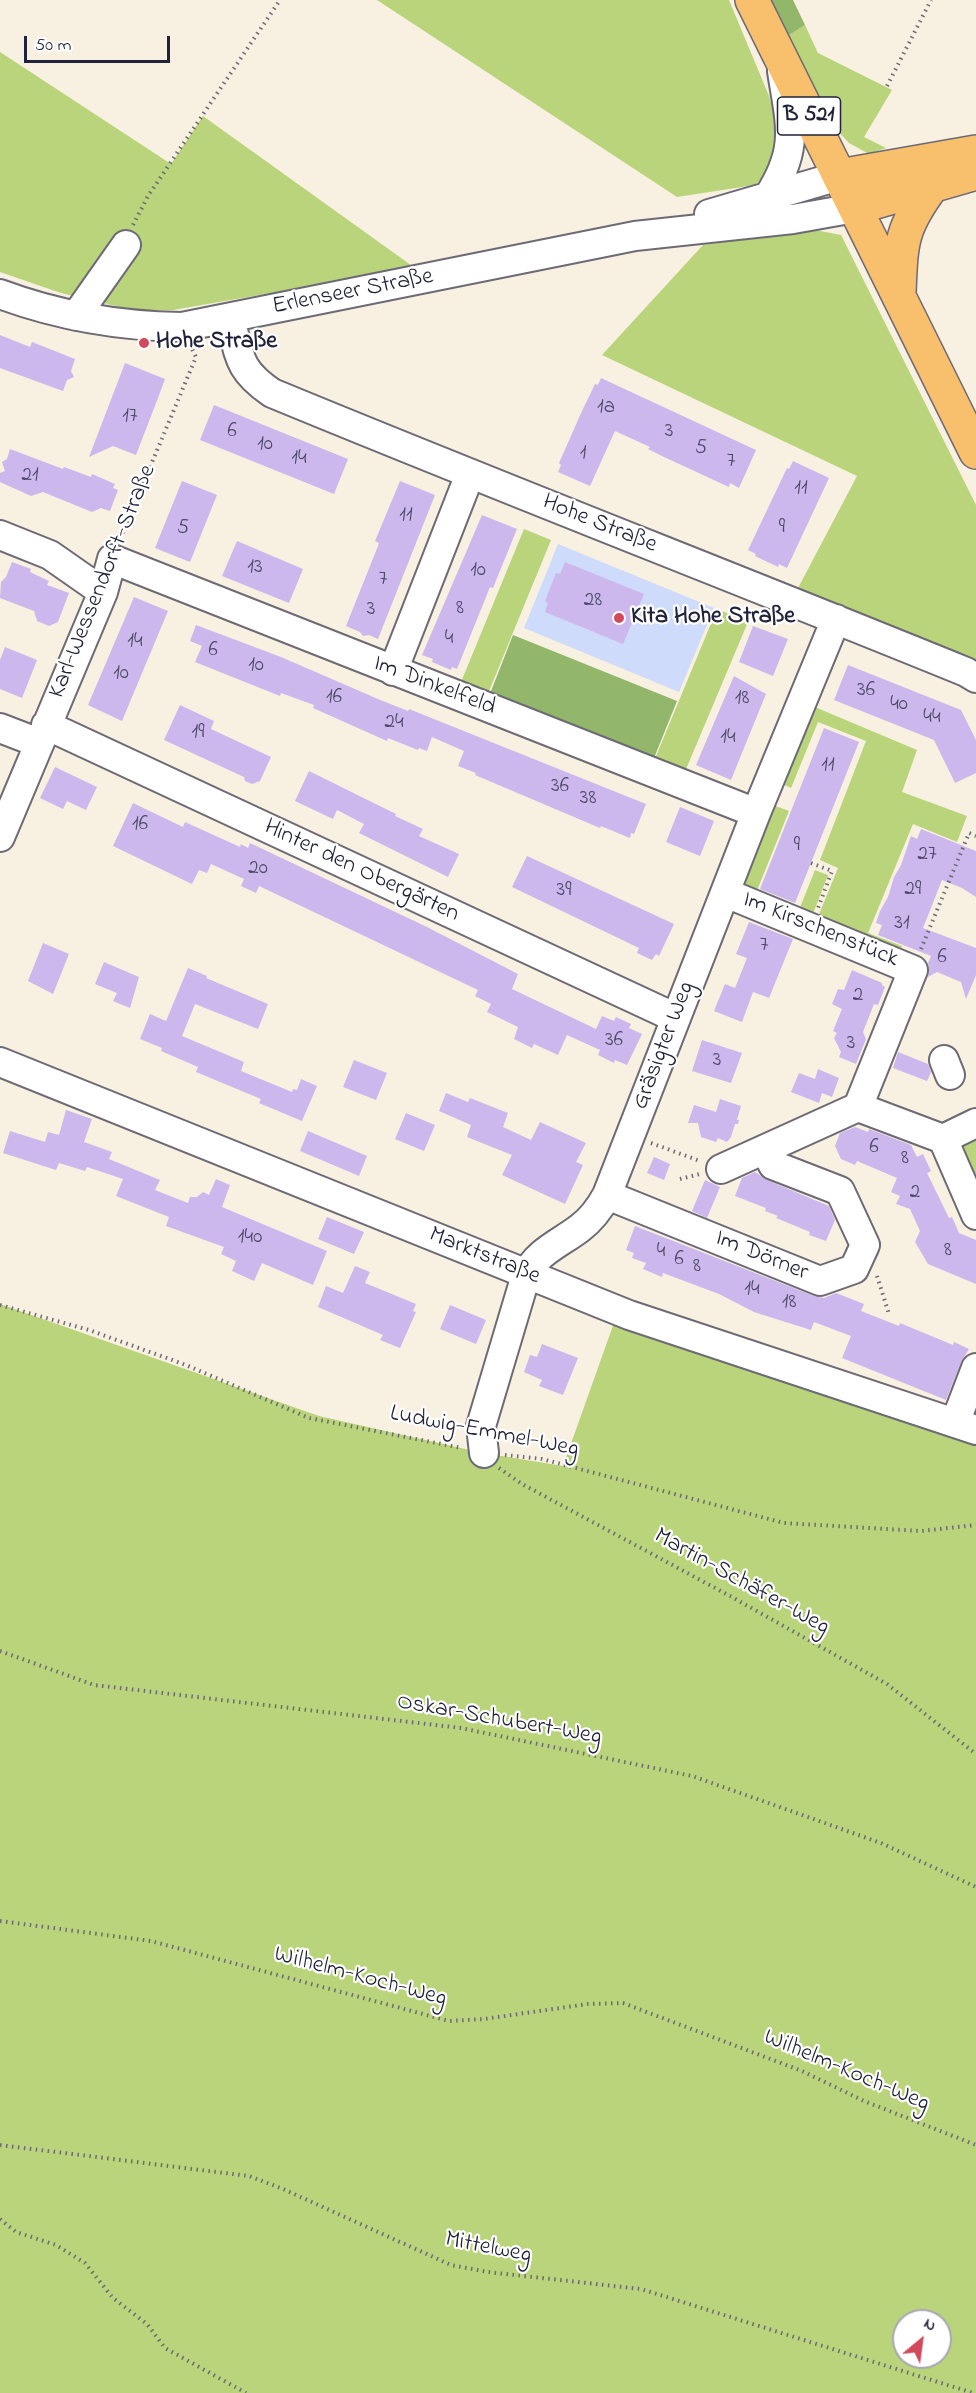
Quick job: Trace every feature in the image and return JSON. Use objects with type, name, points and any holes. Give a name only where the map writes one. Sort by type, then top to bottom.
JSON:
[{"type":"main road","name":"B 521","points":[[752,0],[855,208]]},
{"type":"main road","points":[[839,176],[976,152]]},
{"type":"main road","points":[[976,173],[855,208],[976,452]]},
{"type":"main road","points":[[899,298],[900,251],[906,225],[932,186]]},
{"type":"street","points":[[768,197],[786,165],[791,143],[790,120],[779,57]]},
{"type":"street","name":"Erlenseer Straße","points":[[0,294],[76,316],[140,326],[182,327],[635,236],[839,176]]},
{"type":"street","name":"Erlenseer Straße","points":[[635,236],[793,219],[855,208]]},
{"type":"street","points":[[76,316],[126,245]]},
{"type":"street","name":"Hohe Straße","points":[[230,318],[243,368],[253,380],[272,393],[836,619],[976,678]]},
{"type":"street","points":[[393,671],[470,474]]},
{"type":"street","points":[[0,536],[50,555],[103,592]]},
{"type":"street","name":"Karl-Wessendorft-Straße","points":[[0,837],[103,592],[112,559]]},
{"type":"street","name":"Im Dinkelfeld","points":[[112,559],[756,813]]},
{"type":"street","name":"Gräsigter Weg","points":[[483,1453],[481,1426],[526,1275],[533,1262],[544,1251],[578,1230],[592,1217],[607,1194],[756,813],[836,619]]},
{"type":"street","name":"Hinter den Obergärten","points":[[0,728],[42,734],[676,1018]]},
{"type":"street","name":"Im Kirschenstück","points":[[726,893],[913,970],[858,1107]]},
{"type":"street","name":"Marktstraße","points":[[0,1062],[629,1315],[965,1427]]},
{"type":"street","points":[[721,1169],[858,1107],[943,1139],[976,1124]]},
{"type":"street","points":[[943,1139],[976,1215]]},
{"type":"street","points":[[765,1149],[773,1165],[840,1191],[865,1245],[856,1265]]},
{"type":"street","name":"Im Dörner","points":[[607,1194],[820,1281],[854,1269],[856,1265]]},
{"type":"street","points":[[965,1427],[976,1368]]},
{"type":"path","points":[[126,245],[148,196],[280,0]]},
{"type":"path","points":[[887,86],[931,0]]},
{"type":"path","name":"Karl-Wessendorft-Straße","points":[[112,559],[196,357],[182,327]]},
{"type":"path","points":[[913,970],[969,833],[976,836]]},
{"type":"path","points":[[810,927],[832,871],[811,863]]},
{"type":"path","points":[[630,1136],[721,1169]]},
{"type":"path","points":[[856,1265],[876,1273],[889,1314]]},
{"type":"path","name":"Ludwig-Emmel-Weg","points":[[0,1305],[89,1330],[186,1365],[309,1418],[483,1453],[543,1460],[784,1522],[921,1531],[976,1525]]},
{"type":"path","name":"Martin-Schäfer-Weg","points":[[483,1453],[522,1484],[887,1684],[976,1754]]},
{"type":"path","name":"Oskar-Schubert-Weg","points":[[0,1651],[94,1685],[461,1728],[692,1776],[881,1843],[976,1887]]},
{"type":"path","name":"Wilhelm-Koch-Weg","points":[[0,1922],[151,1941],[449,2020],[484,2019],[588,2004],[623,2003],[802,2071],[864,2101],[976,2145]]},
{"type":"path","name":"Mittelweg","points":[[0,2145],[249,2176],[452,2265],[488,2272],[641,2289],[972,2393]]},
{"type":"path","points":[[0,2219],[16,2232],[56,2245],[85,2263],[113,2298],[147,2324],[165,2348],[246,2393]]},
{"type":"shaded area","name":"Kita Hohe Straße","points":[[558,544],[714,608],[679,692],[524,628]]},
{"type":"green space","points":[[377,0],[729,0],[769,96],[781,143],[772,169],[755,185],[677,197]]},
{"type":"green space","points":[[771,0],[793,0],[805,25],[789,35]]},
{"type":"green space","points":[[805,25],[818,53],[892,90],[864,137],[886,148],[869,154],[849,143],[831,124],[789,35]]},
{"type":"green space","points":[[0,52],[171,164],[203,116],[415,268],[173,310],[133,310],[61,293],[0,272]]},
{"type":"green space","points":[[815,230],[841,235],[976,505],[976,661],[797,590],[857,476],[602,355],[703,245]]},
{"type":"green space","points":[[524,529],[551,540],[487,696],[461,682]]},
{"type":"green space","points":[[717,609],[748,622],[684,774],[654,761]]},
{"type":"green space","points":[[513,635],[677,701],[652,763],[488,699]]},
{"type":"green space","points":[[810,705],[917,750],[902,792],[967,816],[957,842],[913,824],[868,933],[902,946],[897,958],[815,924],[838,868],[820,860],[866,741],[818,722],[791,788],[778,782]]},
{"type":"green space","points":[[770,804],[789,811],[756,893],[799,910],[815,870],[828,875],[809,924],[734,894]]},
{"type":"green space","points":[[976,1138],[976,1186],[958,1147]]},
{"type":"green space","points":[[0,1304],[319,1416],[483,1453],[563,1466],[615,1320],[976,1435],[976,2393],[0,2393]]},
{"type":"building","points":[[0,335],[30,347],[32,342],[75,359],[71,371],[74,377],[67,380],[63,391],[0,368]]},
{"type":"building","points":[[125,363],[165,379],[158,398],[136,455],[113,446],[89,457]]},
{"type":"building","points":[[601,378],[756,450],[739,488],[730,483],[729,487],[615,431],[590,486],[558,472],[561,465],[559,463],[582,411],[595,384],[598,385]]},
{"type":"building","points":[[214,405],[348,459],[334,494],[200,440]]},
{"type":"building","points":[[10,449],[63,469],[64,467],[91,477],[92,474],[115,484],[113,488],[118,490],[110,511],[101,508],[92,512],[43,492],[31,496],[0,482],[0,473],[5,471],[2,462],[7,459]]},
{"type":"building","points":[[793,461],[829,478],[787,568],[779,564],[778,567],[748,550],[787,468],[789,469]]},
{"type":"building","points":[[182,481],[217,495],[190,562],[155,548]]},
{"type":"building","points":[[400,481],[435,495],[378,639],[369,635],[363,636],[360,632],[346,626],[378,546],[379,543],[375,541]]},
{"type":"building","points":[[482,515],[517,529],[493,588],[490,587],[457,669],[452,667],[451,670],[422,655]]},
{"type":"building","points":[[237,541],[303,569],[289,603],[222,576]]},
{"type":"building","points":[[12,562],[31,569],[30,572],[49,581],[47,585],[69,593],[58,622],[49,626],[37,621],[34,611],[0,598],[1,582],[6,577]]},
{"type":"building","points":[[565,562],[644,594],[623,644],[545,612],[548,603],[545,601],[556,573],[560,574]]},
{"type":"building","points":[[134,597],[168,611],[122,721],[88,705]]},
{"type":"building","points":[[196,625],[646,804],[634,834],[631,833],[630,838],[601,826],[600,828],[475,775],[476,773],[458,766],[464,751],[432,737],[427,751],[419,748],[418,750],[388,738],[387,741],[313,708],[314,705],[281,693],[280,696],[195,662],[202,646],[190,641]]},
{"type":"building","points":[[753,626],[788,639],[773,676],[739,662]]},
{"type":"building","points":[[5,647],[37,660],[22,698],[0,689],[0,660]]},
{"type":"building","points":[[848,665],[961,710],[976,740],[976,773],[955,783],[934,740],[834,700]]},
{"type":"building","points":[[734,676],[766,694],[731,780],[696,765]]},
{"type":"building","points":[[180,705],[214,721],[211,729],[271,757],[260,781],[252,784],[245,781],[244,777],[164,740]]},
{"type":"building","points":[[824,728],[859,742],[795,903],[760,889]]},
{"type":"building","points":[[55,767],[97,787],[86,810],[67,801],[63,809],[40,798]]},
{"type":"building","points":[[309,771],[396,814],[395,816],[423,829],[419,836],[459,854],[448,877],[359,833],[364,824],[337,810],[333,819],[295,801]]},
{"type":"building","points":[[133,803],[183,827],[185,822],[240,847],[241,844],[248,848],[250,843],[427,927],[518,974],[512,989],[596,1029],[602,1016],[614,1021],[616,1017],[631,1024],[629,1028],[642,1034],[627,1065],[615,1060],[614,1063],[598,1055],[600,1050],[567,1035],[558,1055],[534,1044],[532,1048],[514,1039],[518,1027],[487,1012],[491,1004],[475,996],[478,990],[259,886],[256,893],[241,886],[244,879],[211,864],[207,873],[199,870],[192,884],[113,846]]},
{"type":"building","points":[[680,807],[714,821],[700,856],[666,842]]},
{"type":"building","points":[[921,829],[976,851],[976,897],[942,880],[923,928],[976,948],[976,975],[966,999],[961,982],[937,972],[928,977],[928,963],[931,956],[878,935],[882,925],[876,923],[880,911],[888,897],[911,836],[917,839]]},
{"type":"building","points":[[527,856],[674,924],[659,956],[656,954],[652,960],[637,953],[639,948],[512,887]]},
{"type":"building","points":[[749,922],[793,939],[769,998],[753,992],[742,1022],[714,1011],[725,984],[735,988],[747,958],[736,954]]},
{"type":"building","points":[[43,943],[69,954],[53,994],[28,981]]},
{"type":"building","points":[[104,962],[139,977],[130,1008],[113,1001],[117,993],[95,984]]},
{"type":"building","points":[[188,968],[268,1004],[258,1029],[195,1004],[182,1036],[244,1062],[241,1071],[292,1092],[293,1089],[297,1090],[301,1079],[317,1086],[302,1121],[259,1103],[261,1099],[196,1072],[198,1067],[140,1039],[150,1014],[166,1021]]},
{"type":"building","points":[[852,970],[882,983],[885,987],[878,1005],[874,1004],[863,1032],[866,1039],[856,1064],[839,1057],[841,1052],[834,1038],[837,1033],[833,1031],[842,1009],[832,1004],[838,989],[844,990]]},
{"type":"building","points":[[702,1040],[742,1053],[731,1083],[692,1071]]},
{"type":"building","points":[[898,1052],[928,1064],[931,1072],[927,1081],[893,1068]]},
{"type":"building","points":[[354,1060],[387,1073],[376,1100],[343,1087]]},
{"type":"building","points":[[818,1069],[839,1078],[832,1097],[822,1093],[819,1103],[791,1092],[799,1073],[815,1079]]},
{"type":"building","points":[[446,1093],[468,1102],[470,1098],[508,1113],[503,1127],[531,1140],[540,1122],[586,1143],[576,1162],[583,1165],[565,1204],[502,1175],[512,1155],[467,1137],[471,1125],[439,1111]]},
{"type":"building","points":[[720,1099],[741,1106],[738,1124],[735,1124],[727,1142],[718,1138],[716,1142],[701,1137],[698,1123],[688,1123],[694,1105],[716,1112]]},
{"type":"building","points":[[66,1110],[92,1119],[84,1142],[112,1152],[109,1159],[160,1180],[155,1190],[188,1203],[190,1197],[197,1197],[203,1192],[209,1195],[216,1179],[230,1185],[222,1207],[327,1251],[313,1285],[262,1263],[254,1281],[232,1271],[236,1261],[221,1254],[224,1247],[166,1226],[169,1217],[116,1196],[123,1179],[87,1167],[85,1171],[59,1163],[56,1170],[3,1153],[10,1131],[45,1142],[48,1132],[59,1135]]},
{"type":"building","points":[[406,1113],[435,1125],[424,1151],[395,1139]]},
{"type":"building","points":[[855,1127],[868,1132],[869,1129],[911,1145],[917,1157],[923,1154],[931,1171],[927,1173],[949,1218],[952,1217],[959,1233],[976,1240],[976,1284],[928,1264],[915,1242],[920,1231],[910,1209],[896,1204],[900,1196],[891,1192],[897,1178],[857,1161],[855,1165],[841,1159],[835,1146],[840,1133]]},
{"type":"building","points":[[308,1131],[367,1156],[359,1176],[300,1151]]},
{"type":"building","points":[[654,1157],[670,1164],[664,1180],[647,1173]]},
{"type":"building","points":[[755,1172],[767,1180],[829,1206],[835,1220],[826,1241],[776,1218],[778,1216],[765,1211],[766,1208],[735,1196],[742,1178]]},
{"type":"building","points":[[705,1180],[720,1187],[707,1218],[692,1211]]},
{"type":"building","points":[[327,1217],[364,1232],[354,1254],[318,1239]]},
{"type":"building","points":[[635,1226],[814,1296],[824,1298],[836,1293],[864,1304],[861,1311],[969,1349],[961,1362],[946,1400],[842,1358],[851,1336],[814,1322],[811,1330],[754,1312],[719,1294],[663,1273],[662,1277],[643,1269],[646,1263],[632,1258],[634,1253],[626,1250]]},
{"type":"building","points":[[355,1266],[370,1272],[365,1283],[416,1304],[413,1311],[416,1312],[400,1348],[380,1340],[383,1335],[318,1307],[326,1286],[343,1293]]},
{"type":"building","points":[[450,1305],[486,1320],[476,1344],[440,1329]]},
{"type":"building","points":[[542,1344],[578,1358],[563,1395],[539,1386],[542,1380],[524,1372],[530,1355],[537,1357]]},
{"type":"place","name":"Hohe Straße","points":[[144,343]]},
{"type":"place","name":"Kita Hohe Straße","points":[[619,618]]}]
